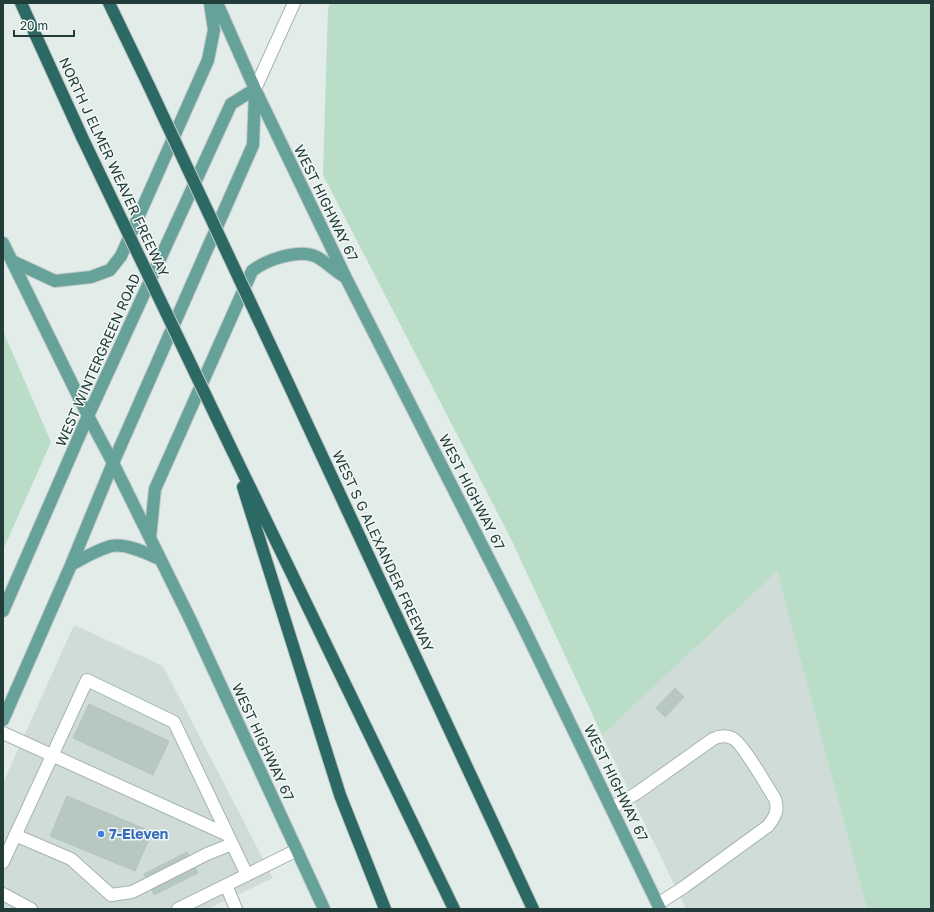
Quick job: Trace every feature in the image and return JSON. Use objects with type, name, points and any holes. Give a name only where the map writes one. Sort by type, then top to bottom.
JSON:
[{"type":"highway","name":"NORTH J ELMER WEAVER FREEWAY","points":[[21,3],[82,138],[230,446]]},
{"type":"highway","name":"WEST S G ALEXANDER FREEWAY","points":[[110,3],[533,909]]},
{"type":"highway","points":[[230,446],[340,795],[385,909]]},
{"type":"highway","points":[[230,446],[454,909]]},
{"type":"main road","points":[[12,261],[55,281],[91,277],[110,270],[121,256],[208,60],[214,30],[210,3]]},
{"type":"main road","name":"WEST HIGHWAY 67","points":[[217,3],[255,89],[346,278],[521,622],[659,907]]},
{"type":"main road","points":[[3,720],[113,463],[253,145],[255,89]]},
{"type":"main road","name":"WEST WINTERGREEN ROAD","points":[[3,611],[88,416],[231,104],[255,89]]},
{"type":"main road","name":"WEST HIGHWAY 67","points":[[3,243],[161,560],[218,679],[324,909]]},
{"type":"main road","points":[[150,538],[155,489],[252,271],[261,265],[298,253],[310,254],[316,257],[346,278]]},
{"type":"main road","points":[[71,564],[112,546],[129,547],[144,551],[161,560]]},
{"type":"street","points":[[255,89],[294,3]]},
{"type":"street","points":[[4,857],[87,680],[174,722],[247,875]]},
{"type":"street","points":[[3,733],[230,839]]},
{"type":"street","points":[[612,808],[637,793],[713,739],[722,736],[733,738],[740,746],[775,799],[778,806],[777,812],[768,826],[659,907]]},
{"type":"street","points":[[15,835],[71,859],[112,895],[132,892],[207,854],[230,839]]},
{"type":"street","points":[[178,909],[297,850]]},
{"type":"street","points":[[226,885],[236,909]]},
{"type":"street","points":[[3,894],[31,909]]},
{"type":"shaded area","points":[[777,570],[867,909],[686,909],[602,735]]},
{"type":"shaded area","points":[[74,625],[163,666],[273,878],[208,909],[3,909],[3,783]]},
{"type":"green space","points":[[330,3],[931,3],[931,909],[867,909],[777,571],[602,735],[511,539],[323,175],[328,8]]},
{"type":"green space","points":[[3,331],[51,442],[3,550]]},
{"type":"building","points":[[675,688],[684,697],[665,717],[656,708]]},
{"type":"building","points":[[89,704],[169,741],[153,775],[73,738]]},
{"type":"building","name":"7-Eleven","points":[[67,796],[152,832],[135,871],[50,836]]},
{"type":"building","points":[[187,852],[198,873],[154,895],[144,874]]},
{"type":"place","name":"7-Eleven","points":[[101,834]]}]
